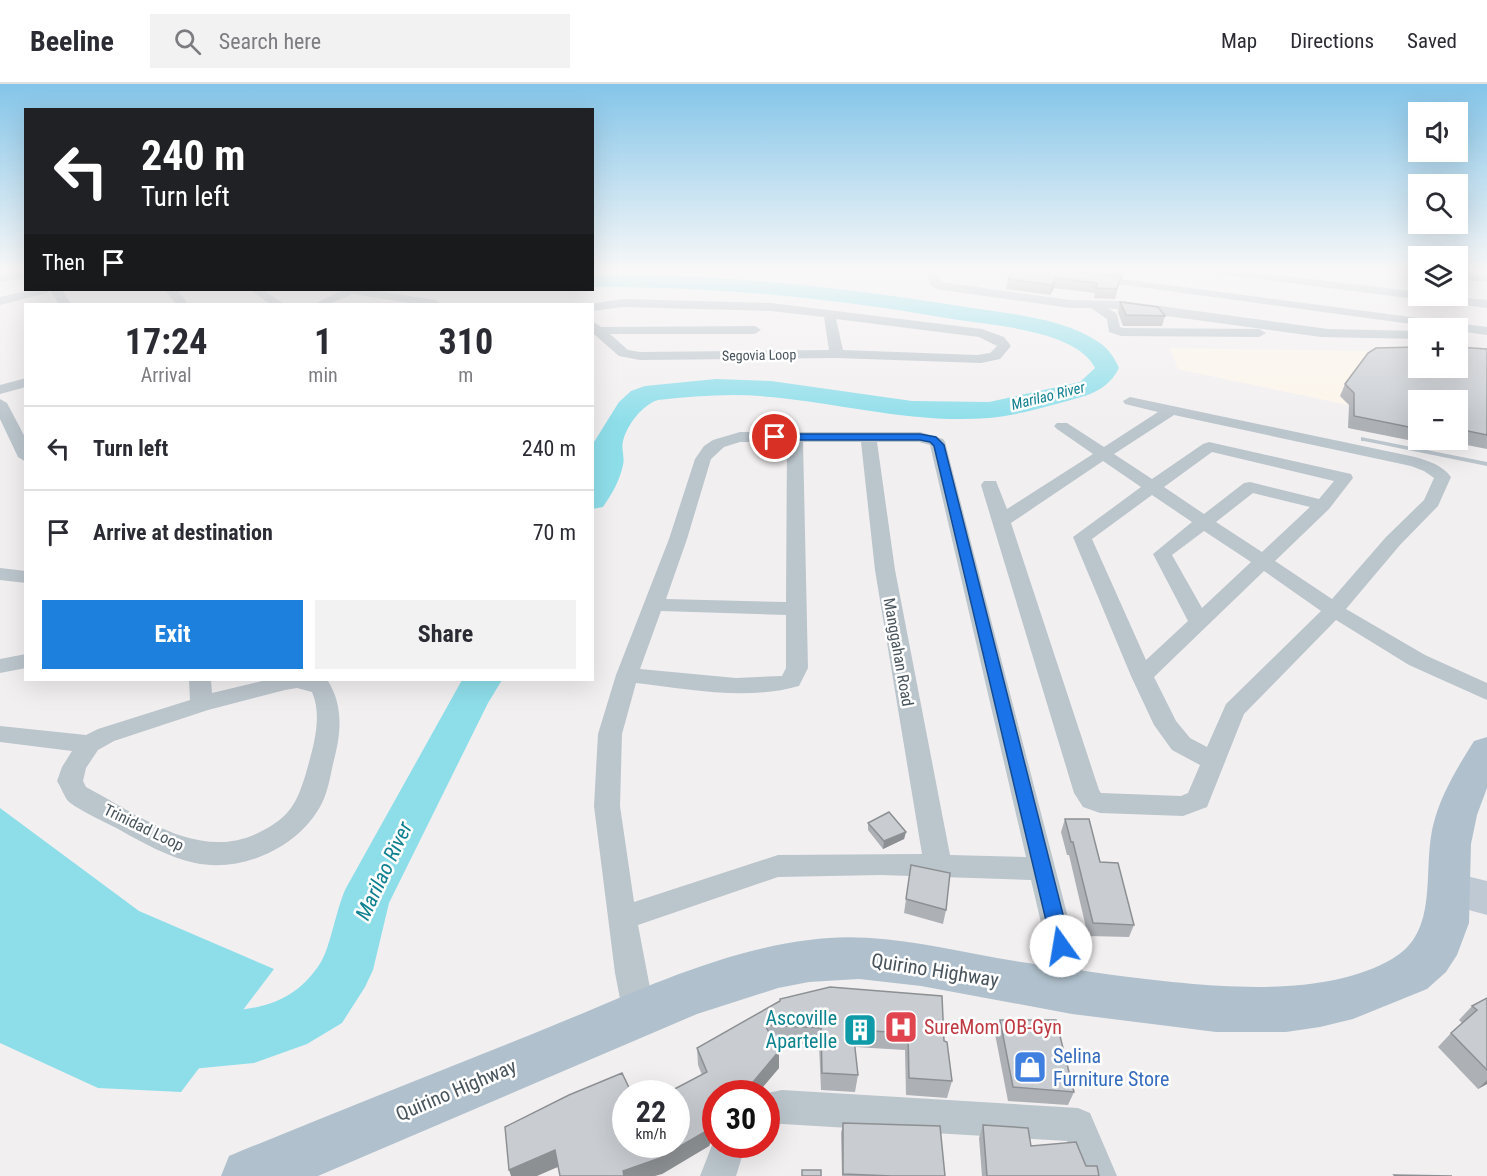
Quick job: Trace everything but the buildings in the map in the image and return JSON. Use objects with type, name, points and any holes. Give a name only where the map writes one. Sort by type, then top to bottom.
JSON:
[{"type":"main road","name":"Quirino Highway","points":[[249,1176],[639,1014],[731,981],[788,964],[835,957],[888,960],[1167,1005],[1257,1011],[1334,1003],[1372,991],[1412,973],[1431,957],[1468,894],[1448,857],[1454,823],[1475,771],[1487,751]]},
{"type":"street","points":[[755,321],[757,356]]},
{"type":"street","points":[[831,321],[837,354]]},
{"type":"street","name":"Segovia Loop","points":[[594,329],[624,352],[633,356],[837,354],[972,359],[994,356],[1001,352],[1004,346],[992,336],[969,330],[895,321]]},
{"type":"street","points":[[1113,321],[1114,329],[1127,333],[1408,335]]},
{"type":"street","points":[[1252,321],[1334,333]]},
{"type":"street","points":[[1414,321],[1487,331]]},
{"type":"street","points":[[594,329],[755,330]]},
{"type":"street","points":[[1468,336],[1487,336]]},
{"type":"street","points":[[0,390],[24,383]]},
{"type":"street","points":[[990,485],[1083,783],[1092,800],[1111,804],[1183,806],[1198,800],[1234,710],[1334,610],[1393,541],[1432,502],[1442,484],[1443,477],[1439,472],[1416,462],[1130,401]]},
{"type":"street","points":[[1,408],[20,429],[24,448]]},
{"type":"street","points":[[1001,521],[1171,410]]},
{"type":"street","points":[[1062,426],[1334,610],[1417,660],[1487,692]]},
{"type":"street","points":[[627,675],[744,685],[784,684],[795,676],[797,668],[795,437]]},
{"type":"street","name":"Manggahan Road","points":[[868,437],[886,581],[938,866]]},
{"type":"street","points":[[639,1014],[622,918],[607,806],[610,734],[627,675],[708,450],[726,439],[920,437],[933,439],[939,445],[1072,991]]},
{"type":"street","points":[[1142,676],[1323,505],[1346,478],[1209,447],[1082,537],[1142,676],[1172,735],[1191,751],[1214,761]]},
{"type":"street","points":[[1199,622],[1162,554],[1250,487],[1323,505]]},
{"type":"street","points":[[0,574],[24,577]]},
{"type":"street","points":[[653,605],[796,609]]},
{"type":"street","points":[[0,666],[24,661]]},
{"type":"street","points":[[200,681],[202,704]]},
{"type":"street","name":"Trinidad Loop","points":[[285,682],[325,683],[329,714],[322,760],[309,804],[291,825],[268,842],[244,852],[222,855],[195,852],[167,841],[77,794],[70,781],[74,766],[89,744],[106,735],[202,704],[285,682]]},
{"type":"street","points":[[0,734],[89,744]]},
{"type":"street","points":[[622,918],[778,866],[938,866],[1043,869]]},
{"type":"street","points":[[780,1107],[1078,1125],[1099,1176]]},
{"type":"street","points":[[718,1176],[724,1158]]},
{"type":"lane","points":[[1364,439],[1487,464]]},
{"type":"shaded area","points":[[1170,348],[1408,352],[1408,378],[1458,378],[1458,390],[1408,390],[1408,418],[1178,369]]},
{"type":"water","points":[[0,808],[139,911],[274,969],[181,1092],[98,1088],[0,1043]]},
{"type":"waterway","name":"Marilao River","points":[[594,497],[600,488],[609,463],[608,442],[616,427],[628,408],[640,397],[654,392],[716,387],[771,389],[912,409],[989,410],[1037,401],[1089,387],[1102,377],[1107,368],[1101,357],[1087,345],[1041,327],[1008,321]]},
{"type":"waterway","name":"Marilao River","points":[[171,1043],[254,1036],[287,1025],[322,1005],[346,970],[364,903],[468,702],[481,681]]},
{"type":"place","name":"SureMom OB-Gyn","points":[[901,1027]]},
{"type":"place","name":"Ascoville Apartelle","points":[[860,1030]]},
{"type":"place","name":"Selina Furniture Store","points":[[1030,1067]]},
{"type":"route","points":[[775,437],[920,437],[933,439],[939,445],[1061,946]]}]
